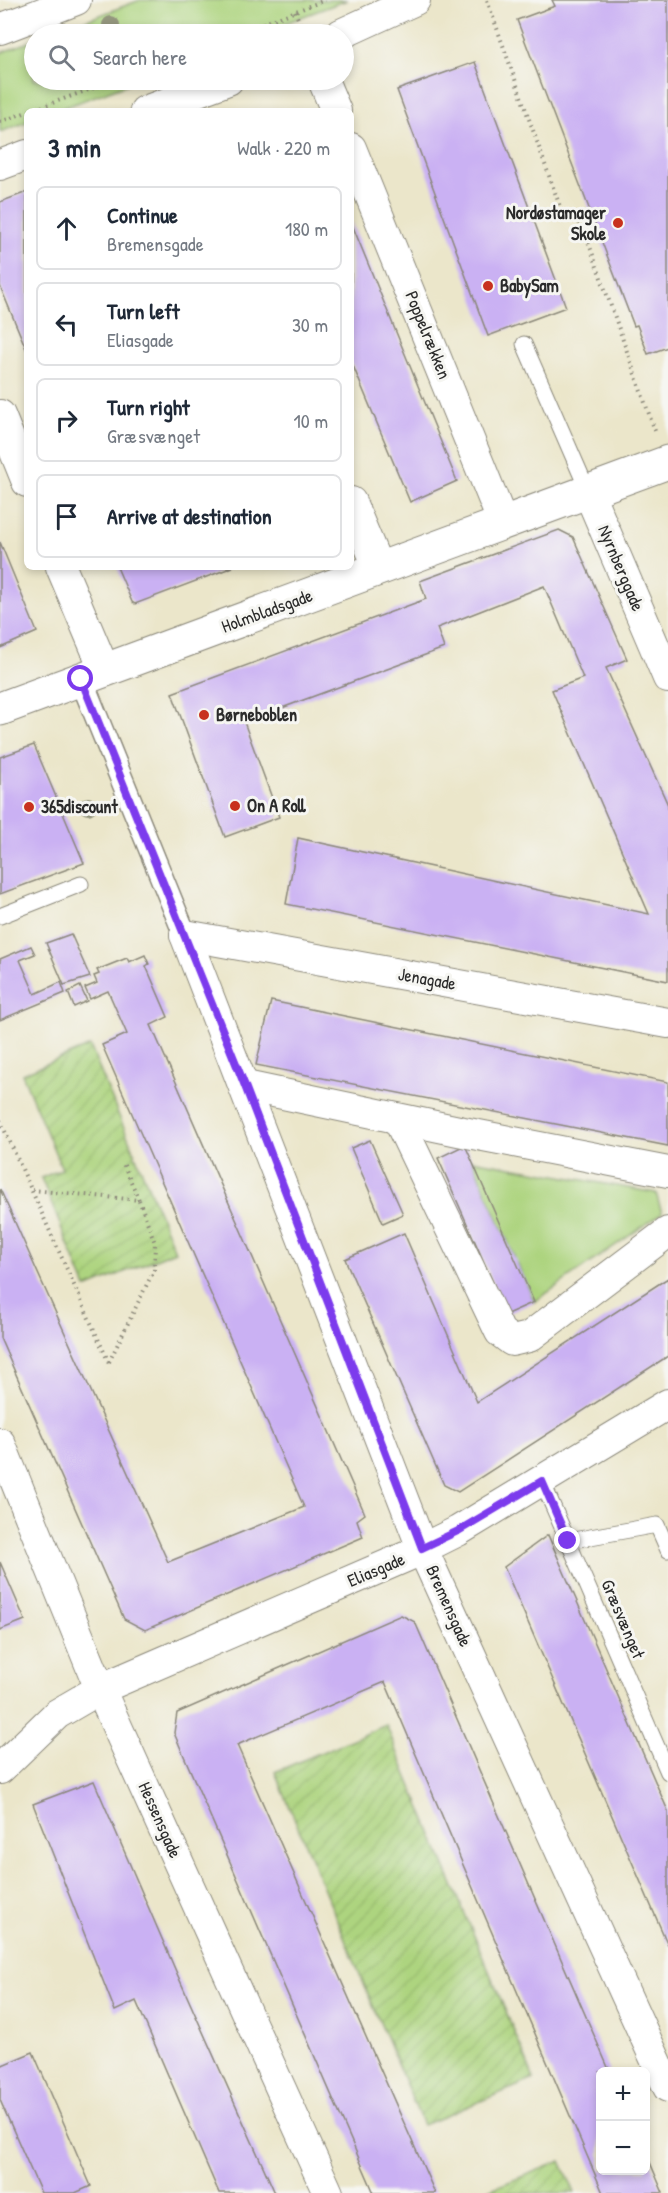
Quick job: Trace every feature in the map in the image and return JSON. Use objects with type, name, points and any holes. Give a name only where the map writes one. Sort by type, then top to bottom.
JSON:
[{"type":"street","points":[[0,29],[76,0]]},
{"type":"street","points":[[354,28],[415,0]]},
{"type":"street","points":[[163,108],[187,104],[211,90]]},
{"type":"street","points":[[327,90],[335,108]]},
{"type":"street","name":"Poppelrækken","points":[[354,155],[503,523]]},
{"type":"street","points":[[0,165],[24,156]]},
{"type":"street","points":[[0,415],[24,475]]},
{"type":"street","name":"Holmbladsgade","points":[[0,709],[667,462]]},
{"type":"street","name":"Nyrnberggade","points":[[588,491],[668,678]]},
{"type":"street","points":[[354,509],[379,569]]},
{"type":"street","points":[[63,570],[93,675]]},
{"type":"street","name":"Bremensgade","points":[[93,675],[185,935],[422,1548],[668,2087]]},
{"type":"street","name":"Jenagade","points":[[185,935],[668,1023]]},
{"type":"street","points":[[245,1086],[398,1119],[668,1172]]},
{"type":"street","points":[[398,1119],[500,1332],[512,1341],[529,1337],[668,1232]]},
{"type":"street","name":"Eliasgade","points":[[0,1769],[57,1714],[100,1689],[458,1531],[668,1404]]},
{"type":"street","name":"Hessensgade","points":[[0,1443],[100,1689],[328,2193]]},
{"type":"lane","points":[[524,344],[588,491]]},
{"type":"lane","points":[[0,916],[81,884]]},
{"type":"lane","name":"Græsvænget","points":[[542,1481],[668,1772]]},
{"type":"lane","points":[[568,1541],[657,1525],[668,1550]]},
{"type":"path","points":[[261,24],[325,0]]},
{"type":"path","points":[[487,0],[564,218],[582,224],[667,462]]},
{"type":"path","points":[[295,11],[300,24]]},
{"type":"path","points":[[40,108],[89,90]]},
{"type":"path","points":[[0,122],[24,114]]},
{"type":"path","points":[[0,1120],[109,1363],[154,1270],[155,1244],[122,1161]]},
{"type":"path","points":[[31,1190],[139,1200]]},
{"type":"green space","points":[[140,0],[347,0],[283,24],[76,24]]},
{"type":"green space","points":[[24,44],[24,90],[111,90],[63,108],[24,108],[24,123],[0,132],[0,53]]},
{"type":"green space","points":[[90,1046],[175,1251],[86,1288],[41,1178],[62,1169],[22,1074]]},
{"type":"green space","points":[[472,1160],[656,1193],[662,1213],[534,1302]]},
{"type":"green space","points":[[386,1725],[534,2079],[423,2125],[275,1772]]},
{"type":"green space","points":[[561,2161],[575,2193],[481,2193]]},
{"type":"building","name":"Nordøstamager Skole","points":[[552,0],[668,0],[668,347],[648,354],[637,325],[634,326],[517,20],[555,6]]},
{"type":"building","points":[[475,62],[566,307],[488,336],[397,90]]},
{"type":"building","points":[[24,193],[24,344],[0,286],[0,202]]},
{"type":"building","points":[[354,229],[457,481],[410,502],[354,368]]},
{"type":"building","points":[[559,530],[573,537],[627,659],[606,668],[668,805],[668,981],[286,904],[298,838],[649,914],[552,690],[583,678],[544,586],[437,628],[444,648],[244,722],[279,817],[225,837],[172,693],[426,599],[420,581]]},
{"type":"building","points":[[0,542],[37,632],[0,648]]},
{"type":"building","points":[[118,570],[225,570],[135,604],[132,602]]},
{"type":"building","points":[[34,745],[84,863],[0,894],[0,757]]},
{"type":"building","points":[[71,934],[90,977],[64,985],[46,943]]},
{"type":"building","points":[[31,946],[35,954],[20,960],[35,994],[61,982],[65,993],[0,1020],[0,959]]},
{"type":"building","points":[[145,955],[149,964],[146,966],[168,1017],[151,1025],[365,1514],[357,1520],[363,1537],[145,1630],[124,1619],[0,1338],[0,1189],[168,1562],[304,1507],[102,1045],[127,1034],[108,991],[90,999],[85,988],[97,983],[94,976],[99,974],[97,970],[127,958],[129,962]]},
{"type":"building","points":[[80,986],[87,1001],[74,1007],[68,992]]},
{"type":"building","points":[[271,1001],[668,1082],[668,1146],[256,1065]]},
{"type":"building","points":[[370,1140],[403,1214],[383,1223],[351,1148]]},
{"type":"building","points":[[465,1145],[534,1302],[507,1314],[438,1158]]},
{"type":"building","points":[[404,1233],[477,1402],[668,1278],[668,1356],[458,1492],[444,1485],[345,1259]]},
{"type":"building","points":[[548,1535],[668,1811],[668,1945],[504,1567]]},
{"type":"building","points":[[0,1562],[25,1620],[0,1630]]},
{"type":"building","points":[[401,1615],[415,1622],[608,2067],[596,2067],[596,2175],[650,2175],[650,2162],[663,2193],[603,2193],[385,1682],[237,1745],[435,2193],[374,2193],[174,1733],[177,1713]]},
{"type":"building","points":[[94,1781],[275,2193],[219,2193],[136,2001],[115,2011],[33,1804]]},
{"type":"building","points":[[33,2052],[91,2186],[75,2193],[41,2193],[0,2100],[0,2066]]},
{"type":"place","name":"Nordøstamager Skole","points":[[618,223]]},
{"type":"place","name":"BabySam","points":[[488,286]]},
{"type":"place","name":"Børneboblen","points":[[204,715]]},
{"type":"place","name":"On A Roll","points":[[235,806]]},
{"type":"place","name":"365discount","points":[[29,807]]},
{"type":"route","points":[[81,679],[245,1086],[422,1548],[458,1531],[542,1481],[568,1541]]}]
